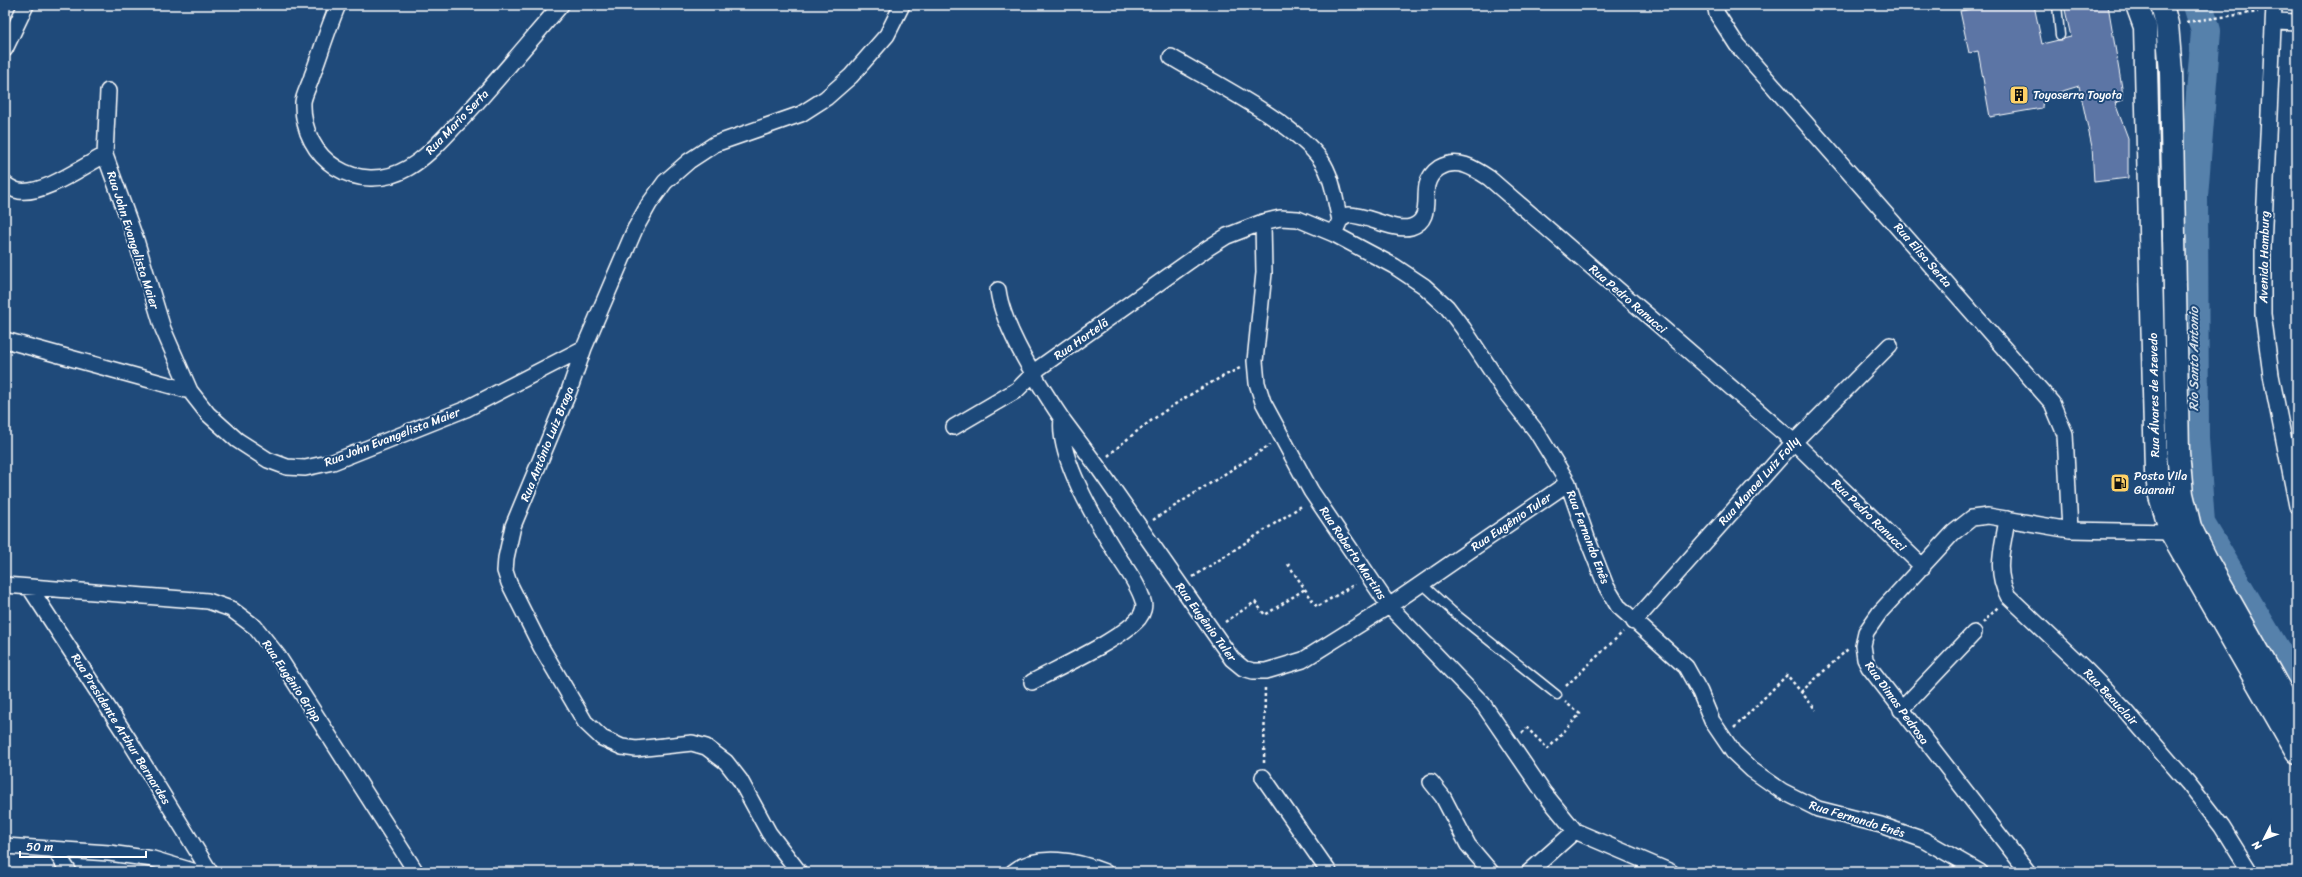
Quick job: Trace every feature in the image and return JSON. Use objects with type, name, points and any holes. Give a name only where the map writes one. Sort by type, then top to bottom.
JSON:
[{"type":"main road","name":"Rua Álvares de Azevedo","points":[[2138,5],[2144,27],[2156,472],[2160,496],[2180,529],[2297,752]]},
{"type":"main road","name":"Rua Álvares de Azevedo","points":[[2162,5],[2167,24],[2171,72],[2178,453],[2182,494],[2180,529],[2211,570],[2297,720]]},
{"type":"street","points":[[5,49],[26,5]]},
{"type":"street","name":"Rua Mario Serta","points":[[337,6],[303,101],[306,127],[317,149],[332,167],[349,174],[369,179],[388,178],[409,167],[434,148],[476,104],[561,5]]},
{"type":"street","name":"Rua Antônio Luiz Braga","points":[[799,872],[769,833],[740,780],[726,762],[706,747],[692,743],[636,749],[622,746],[602,738],[585,722],[541,647],[509,583],[505,571],[506,558],[513,526],[569,391],[584,348],[635,229],[649,204],[665,182],[689,161],[715,144],[801,114],[826,98],[851,76],[887,35],[902,5]]},
{"type":"street","name":"Rua Elisa Serta","points":[[1715,5],[1717,14],[1737,45],[2052,403],[2065,434],[2070,530]]},
{"type":"street","name":"Avenida Hamburg","points":[[2274,5],[2275,21],[2263,246],[2263,314],[2271,375],[2297,506]]},
{"type":"street","points":[[2275,21],[2297,22]]},
{"type":"street","points":[[1171,57],[1275,119],[1303,141],[1321,160],[1329,176],[1337,227]]},
{"type":"street","name":"Rua John Evangelista Maier","points":[[108,91],[105,155],[136,240],[162,329],[190,391],[208,414],[237,440],[268,460],[287,467],[305,468],[333,462],[466,409],[584,348]]},
{"type":"street","name":"Rua John Evangelista Maier","points":[[5,184],[18,191],[31,191],[46,187],[105,155]]},
{"type":"street","name":"Rua Pedro Ranucci","points":[[1337,227],[1348,214],[1353,214],[1398,227],[1410,227],[1419,222],[1426,212],[1427,185],[1434,171],[1447,163],[1471,166],[1489,178],[1794,442],[1923,567]]},
{"type":"street","name":"Rua Fernando Enês","points":[[1208,248],[1227,236],[1263,222],[1280,218],[1298,219],[1337,227],[1424,286],[1447,307],[1463,328],[1506,393],[1536,431],[1568,483],[1587,538],[1606,586],[1618,606],[1634,622],[1686,667],[1700,692],[1712,721],[1734,752],[1752,770],[1782,791],[1818,809],[1881,825],[1924,840],[1980,872]]},
{"type":"street","name":"Rua Roberto Martins","points":[[1263,222],[1264,273],[1255,361],[1258,383],[1263,402],[1315,497],[1389,606],[1483,704],[1544,793],[1575,831]]},
{"type":"street","name":"Rua Hortelã","points":[[954,427],[1017,390],[1033,374],[1208,248]]},
{"type":"street","name":"Rua Eugênio Tuler","points":[[998,290],[1000,307],[1033,374],[1062,419],[1097,466],[1211,631],[1238,664],[1253,671],[1266,671],[1303,660],[1389,606],[1568,483]]},
{"type":"street","points":[[5,340],[190,391]]},
{"type":"street","name":"Rua Manoel Luiz Folly","points":[[1634,622],[1794,442],[1890,345]]},
{"type":"street","points":[[1032,682],[1097,648],[1139,618],[1144,607],[1143,600],[1128,572],[1100,528],[1079,485],[1061,438],[1062,419]]},
{"type":"street","name":"Rua Dimas Pedrosa","points":[[2028,872],[1901,710],[1865,659],[1863,645],[1866,632],[1880,612],[1953,533],[1962,524],[1979,516],[2007,519],[2070,530],[2180,529]]},
{"type":"street","name":"Rua Beauclair","points":[[2007,519],[1999,573],[2002,586],[2008,596],[2087,671],[2130,716],[2218,822],[2250,872]]},
{"type":"street","name":"Rua Eugênio Gripp","points":[[5,585],[208,601],[231,609],[255,628],[278,656],[416,872]]},
{"type":"street","name":"Rua Presidente Arthur Bernardes","points":[[30,588],[129,740],[210,872]]},
{"type":"street","points":[[1901,710],[1974,633]]},
{"type":"street","points":[[1263,777],[1329,872]]},
{"type":"street","points":[[1431,782],[1443,797],[1468,845],[1491,872]]},
{"type":"street","points":[[1528,872],[1575,831],[1661,870]]},
{"type":"street","points":[[5,846],[153,859],[196,872]]},
{"type":"street","points":[[54,850],[69,872]]},
{"type":"street","points":[[1013,872],[1030,863],[1044,861],[1065,861],[1105,872]]},
{"type":"lane","points":[[2057,5],[2060,35]]},
{"type":"lane","points":[[1421,584],[1452,612],[1557,695]]},
{"type":"path","points":[[2200,19],[2245,14]]},
{"type":"path","points":[[1097,466],[1134,432],[1152,420],[1214,380],[1255,361]]},
{"type":"path","points":[[1140,528],[1282,437]]},
{"type":"path","points":[[1180,586],[1315,497]]},
{"type":"path","points":[[1288,564],[1317,607],[1368,576]]},
{"type":"path","points":[[1211,631],[1255,602],[1264,615],[1305,589]]},
{"type":"path","points":[[1974,633],[2008,596]]},
{"type":"path","points":[[1511,744],[1527,728],[1548,749],[1580,714],[1557,695],[1634,622]]},
{"type":"path","points":[[1801,692],[1866,632]]},
{"type":"path","points":[[1263,777],[1266,671]]},
{"type":"path","points":[[1724,738],[1787,675],[1816,710]]},
{"type":"building","name":"Toyoserra Toyota","points":[[1970,5],[2034,5],[2042,44],[2071,37],[2064,5],[2108,5],[2123,100],[2115,103],[2128,138],[2128,178],[2094,182],[2092,147],[2079,86],[2043,97],[2042,108],[1990,117],[1978,51],[1969,53],[1960,11],[1971,9]]},
{"type":"waterway","name":"Rio Santo Antonio","points":[[2198,5],[2206,31],[2193,196],[2194,438],[2200,524],[2297,687]]},
{"type":"place","name":"Toyoserra Toyota","points":[[2019,95]]},
{"type":"place","name":"Posto Vila Guarani","points":[[2120,483]]}]
